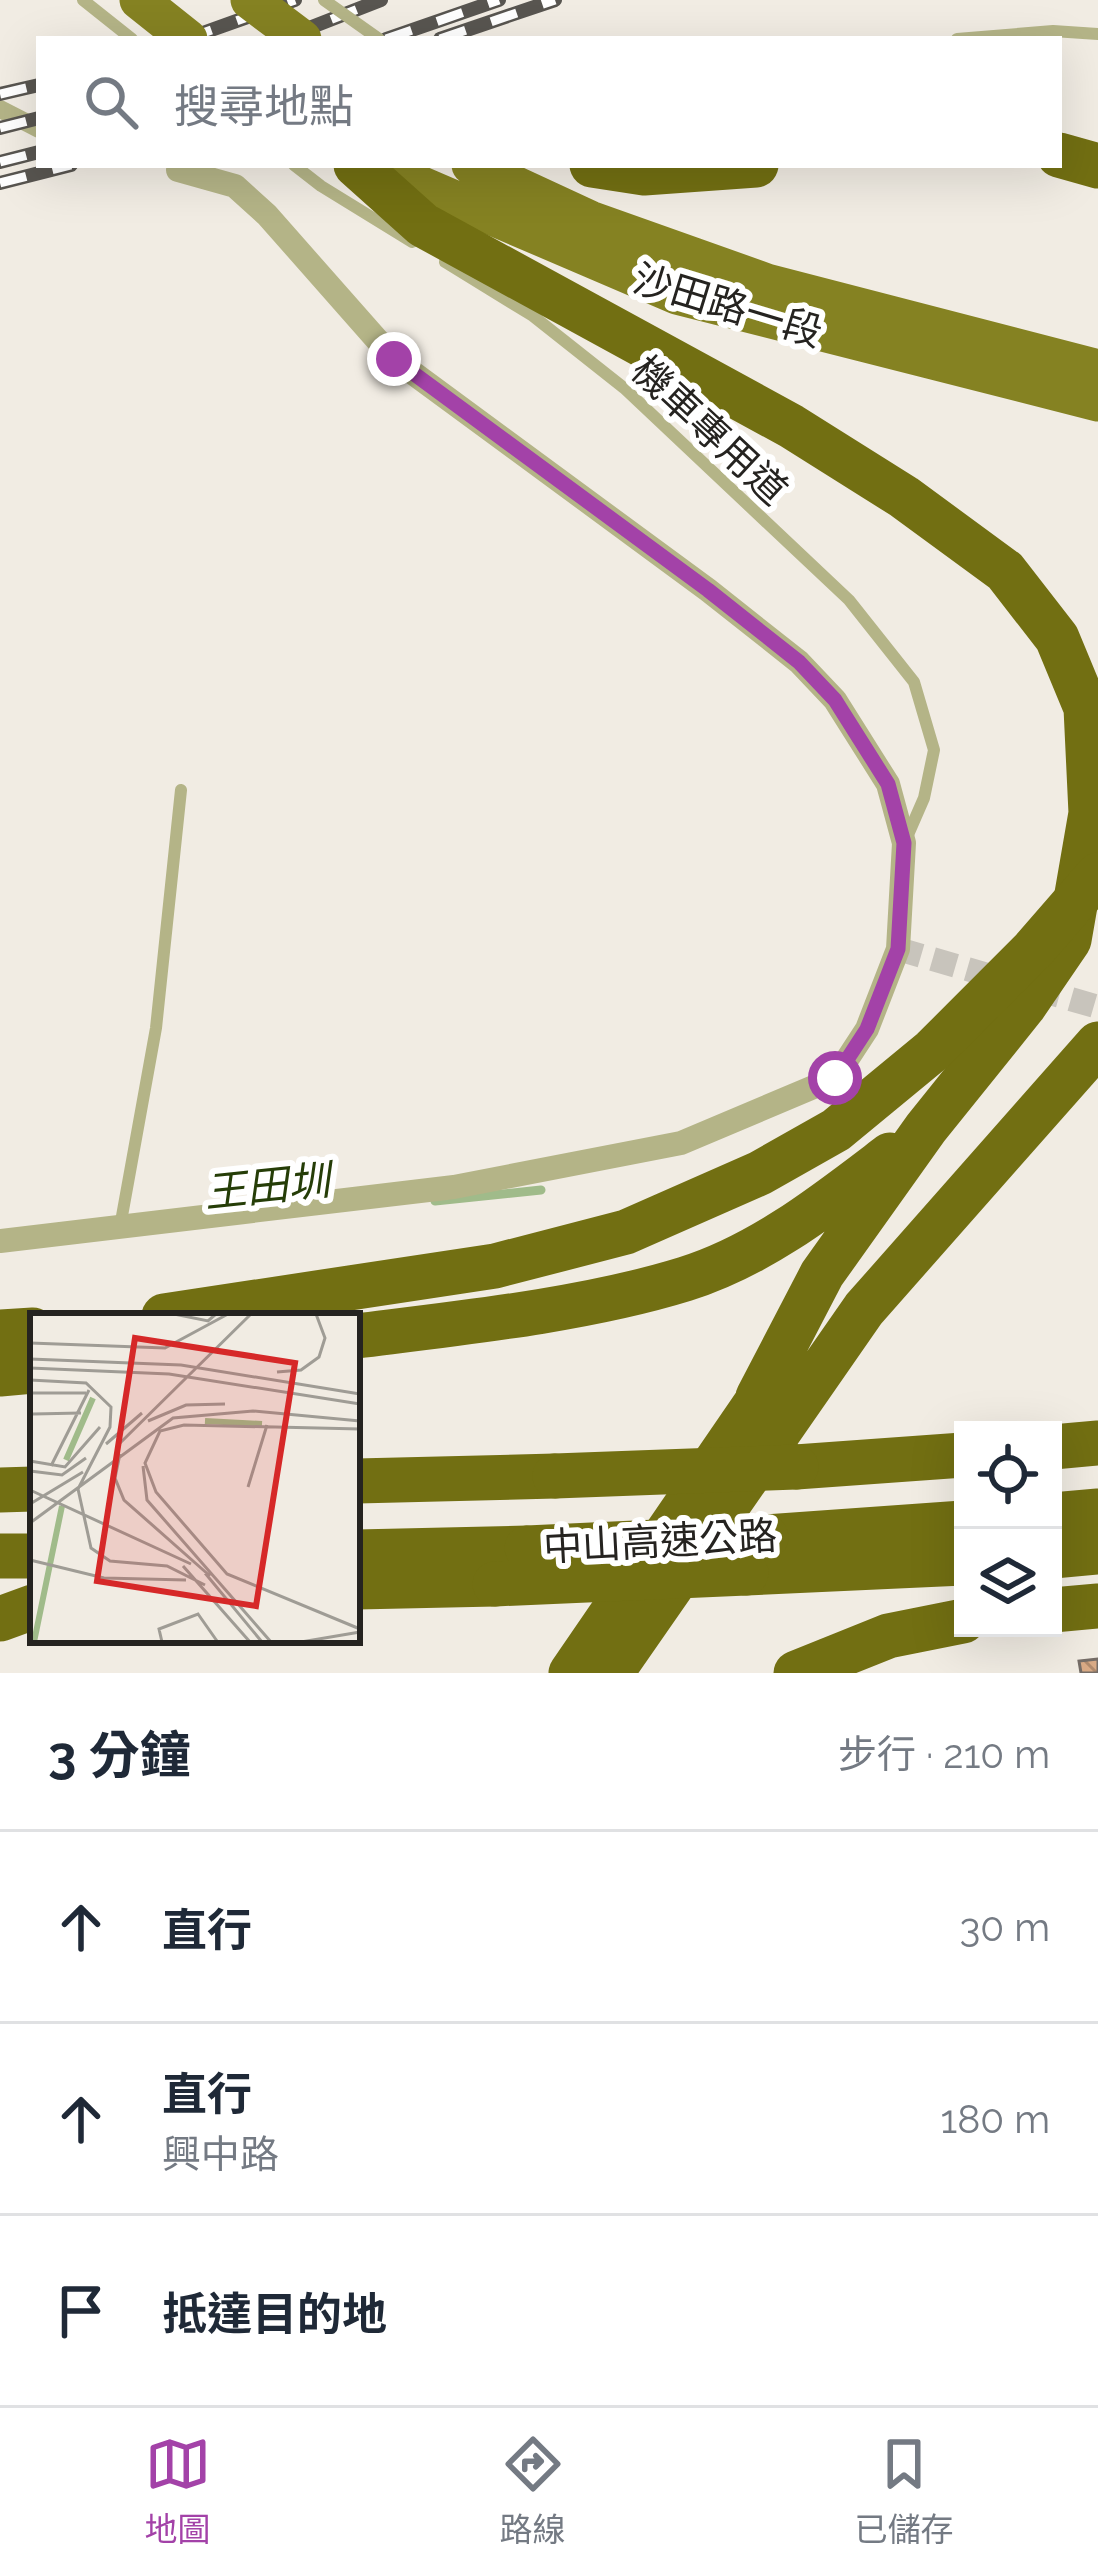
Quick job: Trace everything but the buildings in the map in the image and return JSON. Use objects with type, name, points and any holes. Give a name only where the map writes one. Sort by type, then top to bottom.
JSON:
[{"type":"highway","points":[[1062,156],[1098,166]]},
{"type":"highway","points":[[612,168],[644,173],[714,168]]},
{"type":"highway","points":[[338,176],[596,323],[791,426],[904,497],[1005,572],[1057,638],[1086,708],[1091,813],[1069,940],[822,1274],[758,1397]]},
{"type":"highway","points":[[184,1313],[496,1266],[626,1232],[760,1173],[836,1130],[933,1050],[1032,952],[1098,875]]},
{"type":"highway","points":[[571,1673],[758,1397],[988,1095],[1098,937]]},
{"type":"highway","points":[[610,1673],[864,1309],[1098,1044]]},
{"type":"highway","points":[[360,1336],[568,1305],[686,1279],[802,1222],[926,1128]]},
{"type":"highway","points":[[0,1332],[30,1330]]},
{"type":"highway","points":[[0,1374],[30,1371]]},
{"type":"highway","points":[[1062,1446],[1098,1443]]},
{"type":"highway","name":"中山高速公路","points":[[360,1481],[796,1467],[954,1456]]},
{"type":"highway","points":[[0,1490],[30,1489]]},
{"type":"highway","points":[[1062,1514],[1098,1511]]},
{"type":"highway","name":"中山高速公路","points":[[360,1552],[527,1548],[756,1555],[954,1524]]},
{"type":"highway","points":[[1062,1555],[1098,1552]]},
{"type":"highway","points":[[360,1587],[495,1584],[756,1555],[954,1563]]},
{"type":"highway","points":[[1062,1609],[1098,1606]]},
{"type":"highway","points":[[0,1618],[30,1608]]},
{"type":"highway","points":[[796,1673],[888,1636],[954,1623]]},
{"type":"main road","points":[[139,0],[184,36]]},
{"type":"main road","points":[[250,0],[298,36]]},
{"type":"main road","name":"沙田路一段","points":[[380,168],[677,295],[1098,402]]},
{"type":"main road","name":"沙田路一段","points":[[477,168],[590,220],[767,283],[1098,369]]},
{"type":"street","points":[[0,110],[36,128]]},
{"type":"street","points":[[0,1241],[454,1187],[681,1143],[835,1078],[867,1029],[898,949],[904,843],[888,784],[835,700],[799,662],[708,590],[394,359],[267,215],[235,186],[171,168]]},
{"type":"lane","points":[[324,0],[375,36]]},
{"type":"lane","points":[[85,2],[128,36]]},
{"type":"lane","points":[[993,36],[1053,31],[1098,34]]},
{"type":"lane","points":[[306,168],[338,176],[417,245]]},
{"type":"lane","name":"機車專用道","points":[[436,257],[533,316],[624,388],[849,600],[914,682],[934,750],[924,798],[904,843]]},
{"type":"lane","points":[[120,1227],[156,1028],[181,790]]},
{"type":"waterway","name":"王田圳","points":[[435,1201],[541,1190]]},
{"type":"tunnel","points":[[898,949],[1098,1007]]},
{"type":"railway","points":[[194,36],[295,0]]},
{"type":"railway","points":[[289,36],[381,0]]},
{"type":"railway","points":[[395,36],[499,0]]},
{"type":"railway","points":[[449,36],[555,0]]},
{"type":"railway","points":[[0,94],[36,86]]},
{"type":"railway","points":[[0,128],[36,119]]},
{"type":"railway","points":[[0,162],[36,153]]},
{"type":"railway","points":[[0,183],[59,168]]},
{"type":"route","points":[[394,359],[799,662],[835,700],[888,784],[904,843],[898,949],[867,1029],[835,1078]]}]
